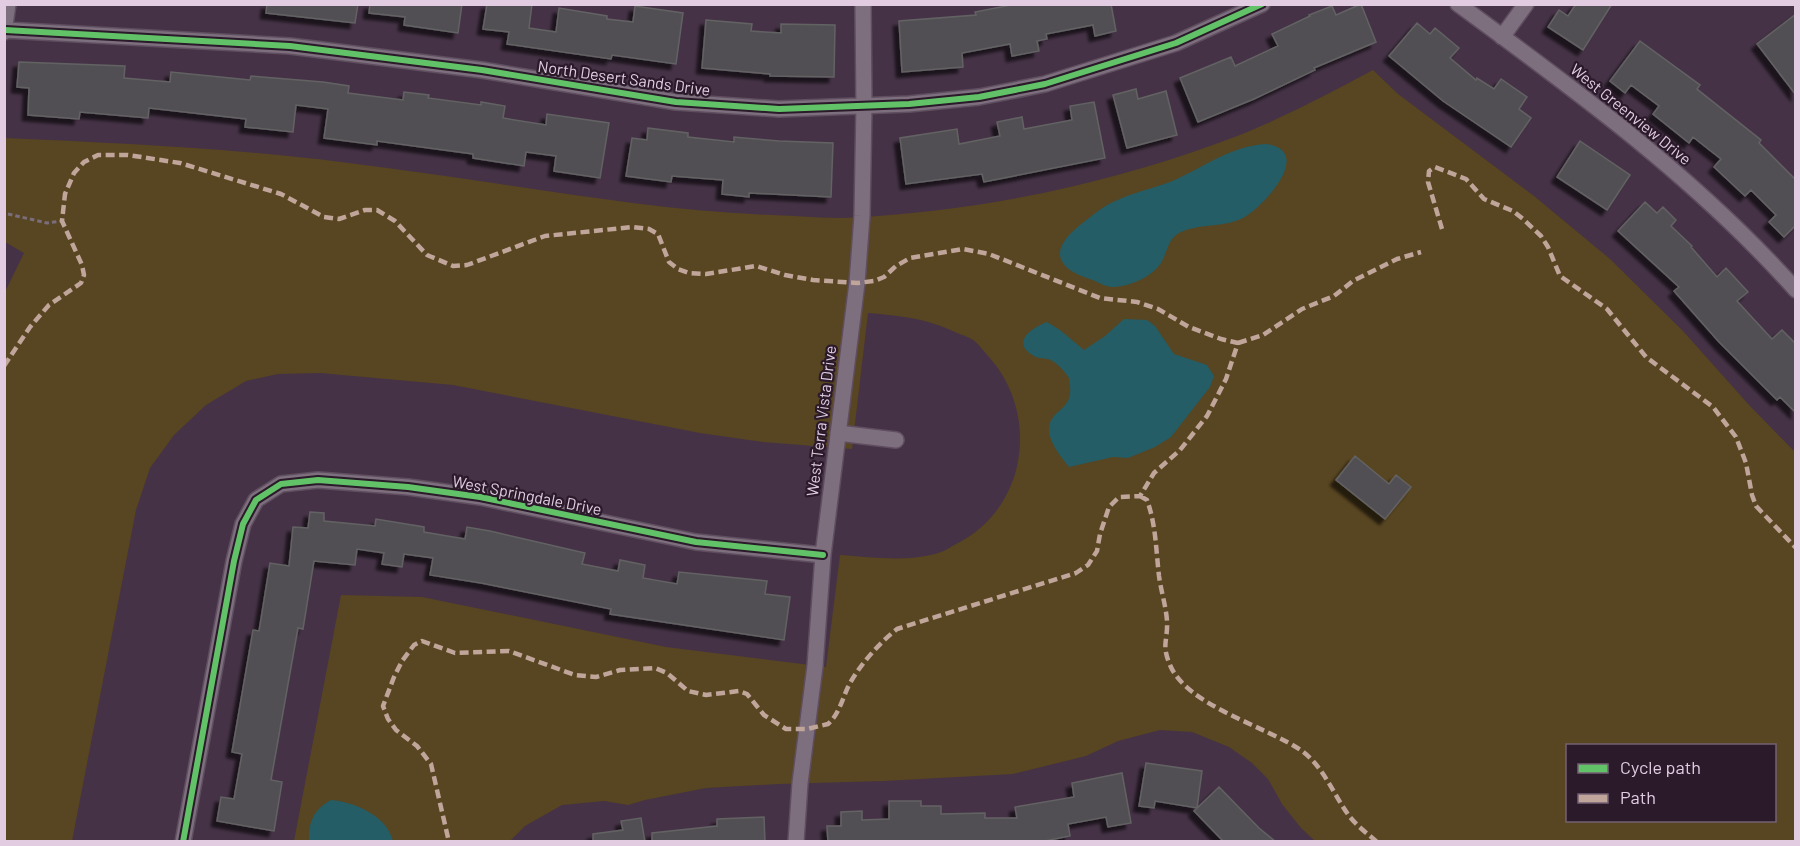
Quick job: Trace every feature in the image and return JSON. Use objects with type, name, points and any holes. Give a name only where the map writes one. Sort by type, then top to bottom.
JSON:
[{"type":"street","points":[[5,31],[8,4]]},
{"type":"street","name":"West Terra Vista Drive","points":[[796,842],[823,555],[857,283],[862,216],[863,4]]},
{"type":"street","name":"North Desert Sands Drive","points":[[5,31],[290,46],[482,70],[676,102],[779,109],[909,104],[979,97],[1045,84],[1176,43],[1262,4]]},
{"type":"street","name":"West Greenview Drive","points":[[1458,4],[1644,144],[1723,216],[1796,290]]},
{"type":"street","points":[[1502,37],[1526,4]]},
{"type":"street","points":[[838,433],[896,440]]},
{"type":"street","name":"West Springdale Drive","points":[[183,842],[234,561],[243,524],[256,500],[280,484],[318,480],[408,487],[480,497],[696,542],[823,555]]},
{"type":"path","points":[[8,214],[47,223],[62,221]]},
{"type":"shaded area","points":[[1373,70],[1398,94],[1534,196],[1610,259],[1683,331],[1749,405],[1795,452],[1795,841],[1315,841],[1301,828],[1282,804],[1268,779],[1252,763],[1229,747],[1192,732],[1160,730],[1118,741],[1086,756],[1013,774],[706,788],[628,805],[604,801],[562,805],[525,826],[510,841],[294,841],[341,595],[422,597],[666,647],[826,667],[840,555],[911,558],[938,553],[960,542],[983,526],[1000,505],[1012,482],[1019,457],[1020,430],[1015,404],[1005,380],[989,357],[970,338],[924,321],[868,313],[852,449],[763,442],[700,433],[453,385],[320,373],[278,374],[246,381],[206,405],[174,435],[150,468],[136,510],[72,841],[5,841],[4,294],[24,253],[5,242],[5,138],[131,144],[299,157],[693,210],[843,218],[940,210],[1035,195],[1082,184],[1175,158],[1241,135],[1298,109]]},
{"type":"shaded area","points":[[1266,144],[1280,148],[1286,157],[1286,167],[1281,179],[1262,203],[1243,218],[1235,221],[1196,227],[1181,232],[1171,241],[1158,267],[1147,276],[1125,285],[1110,287],[1073,272],[1063,263],[1060,256],[1061,249],[1069,235],[1104,207],[1124,197],[1177,179],[1231,152]]},
{"type":"shaded area","points":[[1124,319],[1147,320],[1155,326],[1174,354],[1207,365],[1214,376],[1210,387],[1171,437],[1155,447],[1128,458],[1113,457],[1069,467],[1051,441],[1049,426],[1069,399],[1069,378],[1054,362],[1036,357],[1027,351],[1023,341],[1035,328],[1047,322],[1084,350]]},
{"type":"shaded area","points":[[331,800],[360,807],[369,812],[384,824],[393,841],[309,841],[313,817]]},
{"type":"building","points":[[267,4],[358,4],[355,23],[266,13]]},
{"type":"building","points":[[370,4],[462,4],[458,33],[404,25],[405,17],[369,13]]},
{"type":"building","points":[[487,4],[532,4],[529,28],[556,32],[559,8],[607,16],[607,19],[633,22],[635,6],[683,13],[676,64],[612,55],[611,59],[507,44],[509,32],[483,29]]},
{"type":"building","points":[[1016,4],[1111,4],[1116,31],[1095,36],[1093,25],[1046,34],[1047,39],[1037,41],[1039,51],[1012,56],[1010,44],[962,53],[963,67],[902,72],[899,21],[976,15],[975,12]]},
{"type":"building","points":[[1361,4],[1376,42],[1314,68],[1315,70],[1254,99],[1198,122],[1180,78],[1231,57],[1235,66],[1278,46],[1272,34],[1309,15],[1332,6],[1336,15]]},
{"type":"building","points":[[1576,4],[1612,4],[1583,50],[1548,27],[1559,10],[1568,16]]},
{"type":"building","points":[[1796,14],[1796,95],[1757,44]]},
{"type":"building","points":[[706,20],[752,24],[751,31],[781,33],[781,24],[835,25],[834,77],[770,76],[770,74],[702,68]]},
{"type":"building","points":[[1417,23],[1430,34],[1435,28],[1459,48],[1450,58],[1476,80],[1477,78],[1494,89],[1501,79],[1527,97],[1519,109],[1531,118],[1511,147],[1443,101],[1389,56]]},
{"type":"building","points":[[1640,41],[1700,85],[1697,89],[1761,140],[1759,143],[1796,180],[1796,225],[1784,237],[1769,222],[1776,215],[1751,190],[1745,196],[1714,167],[1721,159],[1693,137],[1689,143],[1653,114],[1659,106],[1631,85],[1625,93],[1610,81]]},
{"type":"building","points":[[19,62],[125,66],[124,78],[170,82],[171,72],[250,80],[251,76],[323,82],[349,86],[348,93],[403,100],[404,92],[429,95],[428,98],[505,106],[503,118],[546,125],[547,114],[609,123],[600,178],[554,171],[556,156],[526,152],[524,166],[473,158],[473,154],[377,141],[377,145],[324,138],[328,109],[296,105],[293,132],[245,127],[246,119],[149,108],[148,118],[80,112],[79,119],[28,115],[29,88],[17,87]]},
{"type":"building","points":[[1136,89],[1138,99],[1166,91],[1177,135],[1127,148],[1113,95]]},
{"type":"building","points":[[1094,102],[1105,158],[984,182],[982,174],[906,184],[900,138],[957,129],[959,144],[1000,136],[997,122],[1022,117],[1024,129],[1072,120],[1070,106]]},
{"type":"building","points":[[648,128],[688,133],[688,137],[734,142],[734,137],[833,143],[831,197],[749,193],[749,197],[722,194],[723,180],[672,176],[671,182],[626,176],[632,138],[647,140]]},
{"type":"building","points":[[1580,141],[1630,175],[1607,210],[1557,177]]},
{"type":"building","points":[[1645,202],[1657,213],[1663,207],[1676,220],[1671,226],[1692,246],[1717,277],[1726,268],[1748,292],[1737,301],[1772,339],[1782,330],[1796,344],[1796,413],[1780,397],[1777,400],[1719,342],[1674,291],[1679,287],[1618,231]]},
{"type":"building","points":[[1355,456],[1389,484],[1396,475],[1411,487],[1385,519],[1336,480]]},
{"type":"building","points":[[310,512],[324,513],[324,521],[375,526],[376,519],[424,527],[424,532],[465,539],[467,527],[490,531],[585,553],[582,564],[618,571],[620,560],[645,565],[643,578],[677,584],[679,572],[767,581],[765,594],[790,597],[784,640],[610,614],[611,609],[430,575],[433,558],[404,554],[402,567],[382,564],[384,553],[357,549],[355,565],[314,561],[303,629],[298,628],[271,780],[282,782],[274,831],[217,821],[221,797],[234,799],[242,754],[232,752],[253,630],[259,631],[270,563],[289,566],[293,527],[308,528]]},
{"type":"building","points":[[1146,763],[1202,771],[1197,808],[1155,801],[1154,808],[1139,806]]},
{"type":"building","points":[[1122,773],[1131,823],[1108,827],[1106,817],[1068,824],[1070,836],[1040,842],[828,842],[827,826],[841,826],[841,812],[862,811],[862,820],[889,819],[889,801],[921,801],[921,806],[941,806],[941,814],[985,813],[985,818],[1017,818],[1015,807],[1074,797],[1072,783]]},
{"type":"building","points":[[1219,787],[1276,842],[1224,842],[1194,811]]},
{"type":"building","points":[[764,817],[765,842],[652,842],[652,833],[717,826],[717,819]]},
{"type":"building","points":[[641,818],[645,842],[593,842],[593,834],[623,830],[621,821]]},
{"type":"marked path","points":[[4,366],[30,327],[49,305],[81,283],[84,275],[82,265],[62,221],[65,194],[74,173],[84,162],[98,155],[128,155],[180,163],[281,194],[324,217],[339,219],[365,210],[377,210],[395,221],[427,255],[453,266],[467,265],[545,236],[633,227],[649,229],[658,234],[669,262],[689,273],[706,274],[756,266],[785,275],[813,280],[857,283],[884,277],[896,266],[910,258],[963,249],[989,254],[1100,298],[1137,302],[1158,309],[1189,327],[1238,343],[1226,379],[1207,416],[1180,450],[1154,473],[1140,496],[1119,497],[1109,507],[1097,551],[1088,565],[1076,573],[897,629],[876,648],[857,671],[838,711],[828,724],[807,729],[786,729],[764,715],[747,694],[739,691],[706,695],[688,691],[667,673],[655,668],[620,670],[596,677],[575,675],[509,651],[455,653],[422,641],[414,645],[402,661],[383,706],[396,730],[417,746],[431,764],[449,842]]},
{"type":"marked path","points":[[1442,229],[1428,182],[1429,171],[1435,167],[1466,179],[1484,199],[1513,211],[1523,219],[1541,236],[1560,276],[1607,309],[1646,357],[1713,407],[1736,437],[1746,463],[1756,506],[1796,548]]},
{"type":"marked path","points":[[1238,343],[1263,335],[1302,309],[1334,296],[1353,281],[1397,259],[1421,252]]},
{"type":"marked path","points":[[1140,496],[1147,500],[1152,519],[1166,615],[1166,652],[1170,665],[1179,679],[1210,704],[1302,751],[1323,773],[1350,817],[1377,842]]},
{"type":"cycle path","points":[[5,30],[290,46],[482,70],[676,102],[779,109],[909,104],[979,97],[1045,84],[1176,43],[1262,4]]},
{"type":"cycle path","points":[[183,842],[234,561],[243,524],[256,500],[281,484],[318,480],[408,487],[480,497],[696,542],[823,555]]}]
